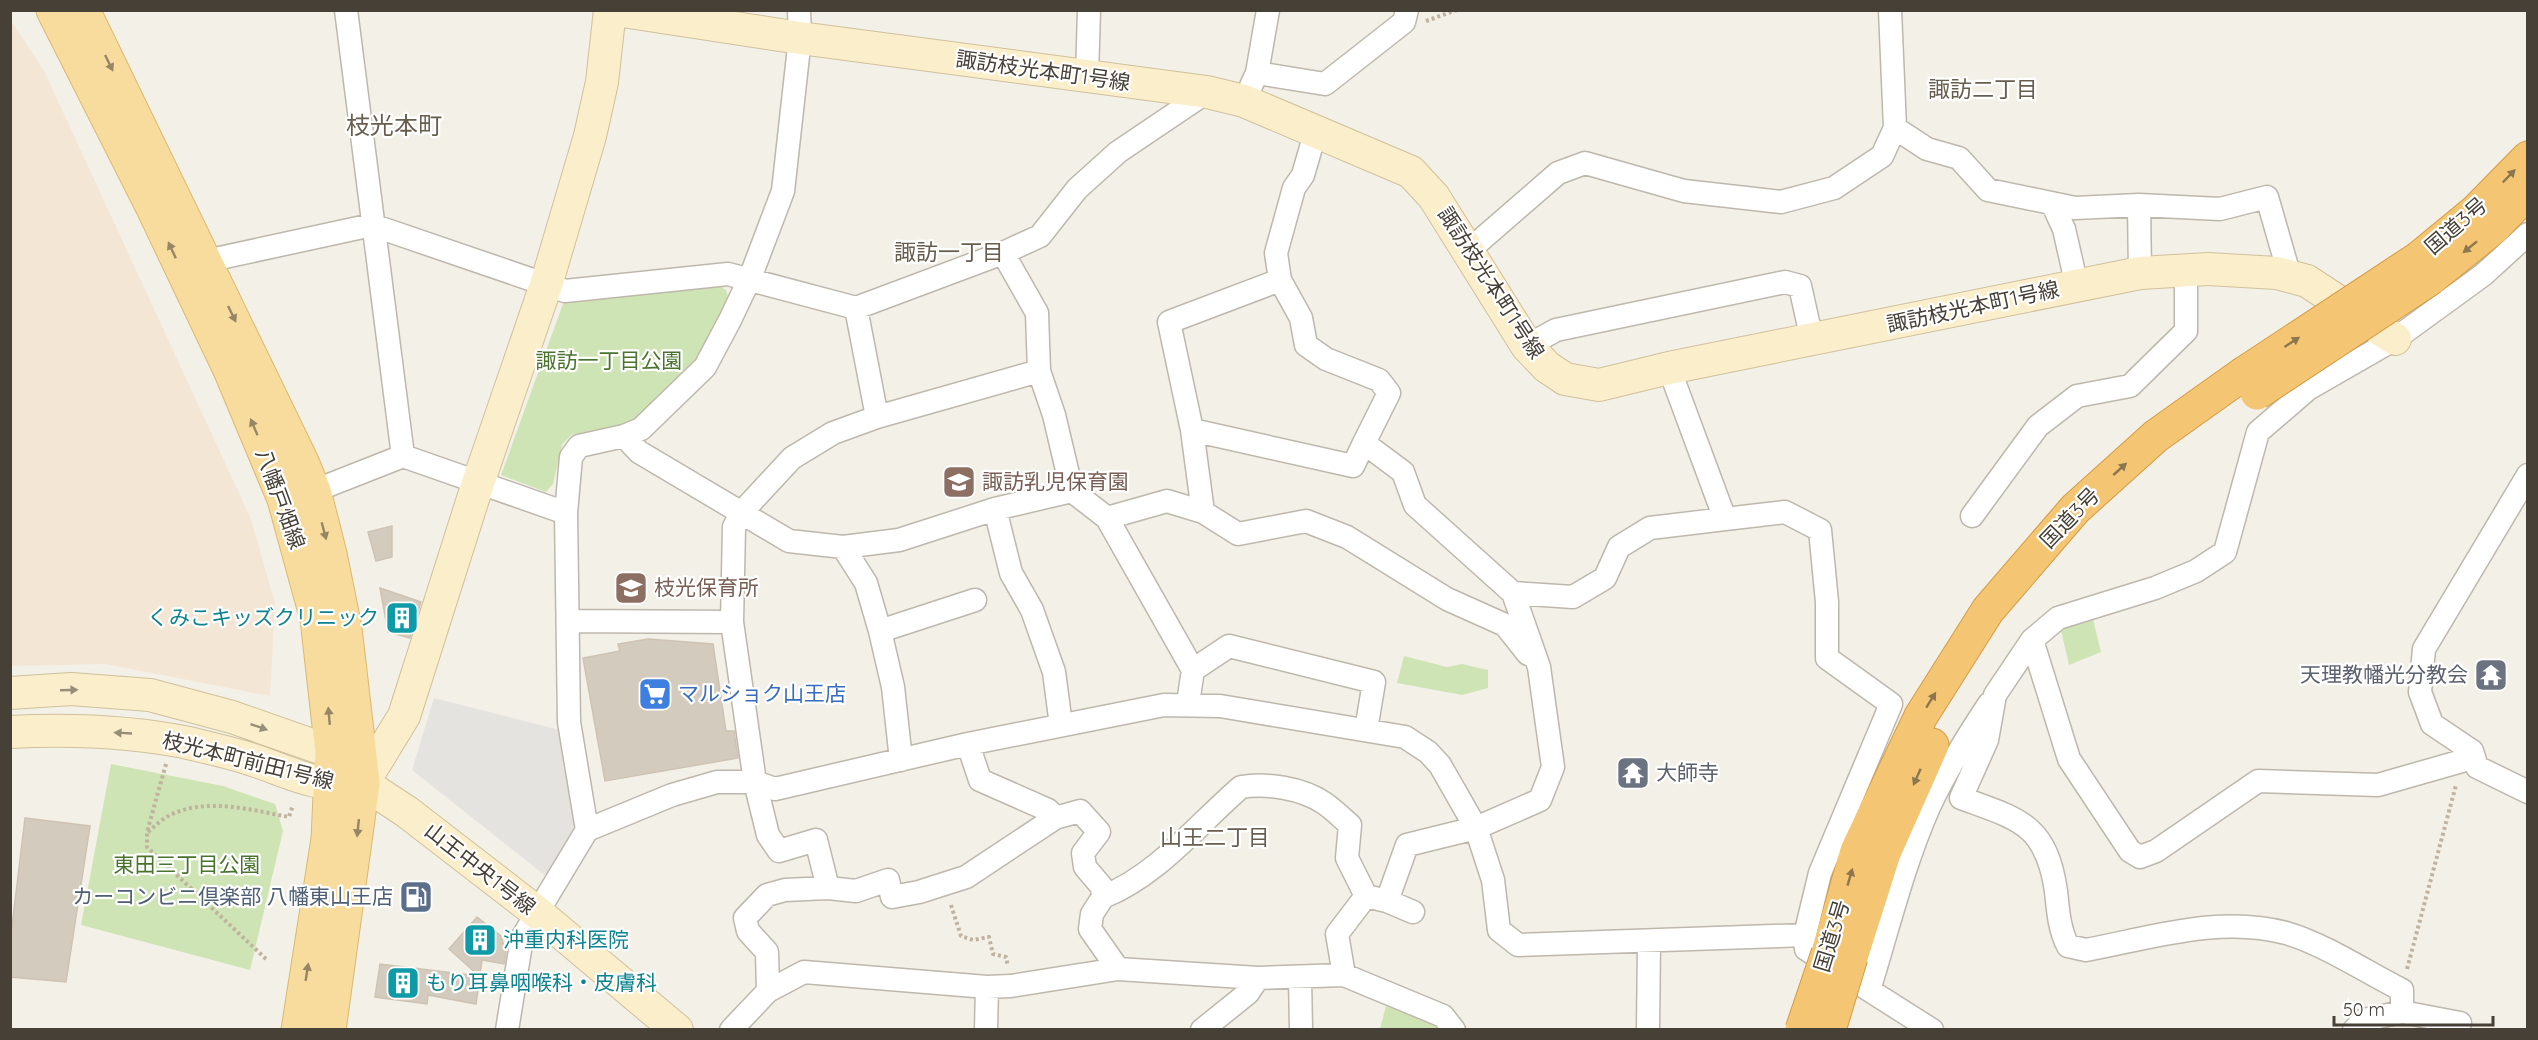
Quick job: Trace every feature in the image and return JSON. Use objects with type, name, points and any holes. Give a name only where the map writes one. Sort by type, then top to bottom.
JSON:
[{"type":"highway","name":"国道3号","points":[[2425,268],[2528,158]]},
{"type":"highway","name":"国道3号","points":[[1802,1029],[1857,852],[1921,716],[1988,610],[2075,509],[2156,436],[2250,383],[2425,268],[2492,229],[2528,192]]},
{"type":"highway","name":"国道3号","points":[[1828,948],[1829,1029]]},
{"type":"main road","name":"八幡戸畑線","points":[[53,10],[230,370],[284,499],[317,619],[333,752],[328,839],[298,1029]]},
{"type":"main road","name":"八幡戸畑線","points":[[83,10],[206,261],[314,491],[345,628],[363,783],[329,1029]]},
{"type":"street","points":[[346,10],[403,456]]},
{"type":"street","points":[[363,783],[404,716],[478,483],[546,285],[590,136],[602,82],[610,10]]},
{"type":"street","name":"諏訪枝光本町1号線","points":[[616,10],[799,24],[1087,77],[1207,92],[1244,101],[1411,172],[1434,197],[1527,346],[1547,367],[1565,380],[1599,385],[1669,368],[2140,273],[2186,270],[2265,273],[2307,281],[2395,339]]},
{"type":"street","points":[[1087,77],[1089,10]]},
{"type":"street","points":[[1244,101],[1257,73],[1268,10]]},
{"type":"street","points":[[1467,252],[1558,173],[1586,163],[1684,191],[1781,202],[1834,188],[1882,156],[1895,128],[1890,10]]},
{"type":"street","points":[[1257,73],[1325,84],[1406,20]]},
{"type":"street","points":[[587,830],[569,722],[566,513],[571,457],[579,446],[624,436],[641,429],[705,367],[750,278],[783,192],[799,24]]},
{"type":"street","points":[[206,261],[372,225],[565,291],[728,273],[856,308],[1004,253],[1040,236],[1077,189],[1118,152],[1207,92]]},
{"type":"street","points":[[1895,128],[1927,149],[1959,158],[1988,190],[2075,208],[2139,205],[2220,209],[2267,197],[2290,277]]},
{"type":"street","points":[[1192,430],[1353,466],[1389,393],[1379,380],[1326,359],[1306,345],[1301,318],[1280,280],[1275,253],[1294,188],[1303,175],[1316,130]]},
{"type":"street","points":[[2052,203],[2064,229],[2077,286]]},
{"type":"street","points":[[2139,205],[2140,273]]},
{"type":"street","points":[[1869,990],[1900,886],[1929,807],[1959,749],[2032,640],[2058,618],[2165,584],[2196,571],[2225,552],[2258,432],[2308,389],[2395,339],[2483,275],[2528,234]]},
{"type":"street","points":[[1004,253],[1036,313],[1039,371],[1054,415],[1072,491],[1107,518],[1193,670],[1188,703]]},
{"type":"street","points":[[1972,516],[2038,426],[2077,396],[2130,386],[2186,331],[2186,270]]},
{"type":"street","points":[[1203,512],[1192,430],[1169,322],[1280,280]]},
{"type":"street","points":[[1527,346],[1556,330],[1785,282],[1800,286],[1812,340]]},
{"type":"street","points":[[856,308],[877,417]]},
{"type":"street","points":[[1669,368],[1725,519]]},
{"type":"street","points":[[828,888],[816,840],[779,851],[768,835],[755,782],[732,622],[734,527],[741,513],[792,458],[833,433],[877,417],[1039,371]]},
{"type":"street","points":[[624,436],[639,452],[789,541],[843,547],[898,540],[995,509],[1072,491]]},
{"type":"street","points":[[1344,975],[1337,934],[1377,899],[1407,845],[1476,828],[1540,800],[1553,767],[1539,668],[1513,592],[1415,505],[1403,472],[1364,443]]},
{"type":"street","points":[[314,491],[403,456],[566,513]]},
{"type":"street","points":[[2528,475],[2424,648],[2420,692],[2432,724],[2477,767],[2528,792]]},
{"type":"street","points":[[1107,518],[1167,501],[1203,512],[1238,534],[1306,521],[1347,537],[1448,598],[1505,625],[1539,668]]},
{"type":"street","points":[[995,509],[1011,573],[1032,610],[1054,672],[1061,725]]},
{"type":"street","points":[[1513,592],[1573,597],[1605,578],[1619,547],[1650,528],[1785,512],[1820,530],[1827,602],[1827,657],[1891,704],[1820,873],[1828,948]]},
{"type":"street","points":[[843,547],[866,583],[880,631],[893,687],[901,760]]},
{"type":"street","points":[[880,631],[975,600]]},
{"type":"street","points":[[569,621],[732,622]]},
{"type":"street","points":[[2032,640],[2069,759],[2130,851],[2140,857],[2156,851],[2258,781],[2378,784],[2467,756]]},
{"type":"street","points":[[1193,670],[1229,646],[1374,682],[1366,730]]},
{"type":"street","name":"枝光本町前田1号線","points":[[10,693],[71,689],[150,695],[212,711],[333,752],[363,783]]},
{"type":"street","points":[[1995,695],[1987,740],[1961,798],[2014,818],[2036,834],[2055,883],[2062,934],[2068,946],[2086,950],[2223,925],[2251,926],[2287,934],[2402,1001],[2460,1023]]},
{"type":"street","points":[[507,1029],[522,938],[539,914],[587,830],[672,795],[717,782],[755,782],[775,789],[968,744],[1164,705],[1188,703],[1220,706],[1405,736],[1428,752],[1440,765],[1476,828],[1493,880],[1499,930],[1518,945],[1649,942],[1773,934],[1828,948]]},
{"type":"street","name":"枝光本町前田1号線","points":[[10,732],[65,730],[135,734],[250,759],[295,777],[331,786],[363,783]]},
{"type":"street","points":[[968,744],[980,780],[1048,810],[1055,818]]},
{"type":"street","name":"山王中央1号線","points":[[363,783],[407,812],[539,914],[677,1029]]},
{"type":"street","points":[[1118,969],[1090,929],[1092,914],[1103,897],[1127,888],[1151,869],[1241,787],[1260,784],[1290,790],[1323,802],[1350,825],[1347,858],[1377,899],[1413,912]]},
{"type":"street","points":[[768,991],[767,952],[748,931],[745,918],[767,895],[785,890],[828,888],[856,891],[888,880],[892,897],[944,884],[966,877],[1055,818],[1080,811],[1099,832],[1083,853],[1085,867],[1102,886],[1103,897]]},
{"type":"street","points":[[1648,1029],[1649,942]]},
{"type":"street","points":[[1828,948],[1806,949],[1932,1029]]},
{"type":"street","points":[[732,1029],[768,991],[804,972],[987,987],[1011,986],[1118,969],[1257,978],[1344,975],[1443,1016],[1454,1029]]},
{"type":"street","points":[[1300,977],[1301,1029]]},
{"type":"street","points":[[1202,1029],[1248,993],[1257,978]]},
{"type":"street","points":[[986,1029],[987,987]]},
{"type":"street","points":[[2354,1029],[2364,1020],[2402,1001]]},
{"type":"path","points":[[1406,20],[1457,10]]},
{"type":"path","points":[[2402,1001],[2467,756]]},
{"type":"path","points":[[165,764],[147,832],[147,847],[266,959]]},
{"type":"path","points":[[147,832],[170,815],[198,806],[230,807],[289,817],[293,805]]},
{"type":"path","points":[[944,884],[961,936],[973,940],[989,937],[993,954],[1006,957],[1011,986]]},
{"type":"shaded area","points":[[10,19],[44,71],[251,519],[275,604],[270,696],[105,664],[11,666]]},
{"type":"shaded area","points":[[434,698],[560,730],[575,833],[547,877],[412,770]]},
{"type":"green space","name":"諏訪一丁目公園","points":[[714,283],[726,290],[729,299],[701,355],[633,422],[571,435],[562,445],[553,484],[546,492],[501,475],[564,301]]},
{"type":"green space","points":[[2092,615],[2101,652],[2069,665],[2060,626]]},
{"type":"green space","points":[[1404,656],[1447,667],[1462,664],[1488,670],[1488,688],[1462,695],[1397,683]]},
{"type":"green space","name":"東田三丁目公園","points":[[111,764],[223,786],[275,804],[283,831],[250,970],[81,925]]},
{"type":"green space","points":[[1386,1006],[1434,1025],[1438,1029],[1380,1029]]},
{"type":"building","points":[[392,526],[392,557],[376,561],[368,532]]},
{"type":"building","name":"くみこキッズクリニック","points":[[380,588],[421,602],[410,638],[388,632]]},
{"type":"building","name":"マルショク山王店","points":[[648,639],[713,644],[726,731],[734,731],[738,758],[605,781],[583,658],[620,651],[618,644]]},
{"type":"building","points":[[25,818],[90,826],[66,982],[10,977],[10,942]]},
{"type":"building","points":[[477,917],[501,936],[506,952],[504,964],[482,960],[476,1004],[428,995],[427,1004],[375,997],[380,964],[479,976],[449,949]]},
{"type":"place","name":"諏訪乳児保育園","points":[[959,482]]},
{"type":"place","name":"枝光保育所","points":[[631,588]]},
{"type":"place","name":"くみこキッズクリニック","points":[[402,618]]},
{"type":"place","name":"天理教幡光分教会","points":[[2491,675]]},
{"type":"place","name":"マルショク山王店","points":[[655,694]]},
{"type":"place","name":"大師寺","points":[[1633,773]]},
{"type":"place","name":"カーコンビニ倶楽部 八幡東山王店","points":[[416,897]]},
{"type":"place","name":"沖重内科医院","points":[[480,940]]},
{"type":"place","name":"もり耳鼻咽喉科・皮膚科","points":[[403,983]]},
{"type":"district","name":"諏訪二丁目","points":[[1983,89]]},
{"type":"district","name":"枝光本町","points":[[394,126]]},
{"type":"district","name":"諏訪一丁目","points":[[949,252]]},
{"type":"district","name":"山王二丁目","points":[[1215,837]]}]
